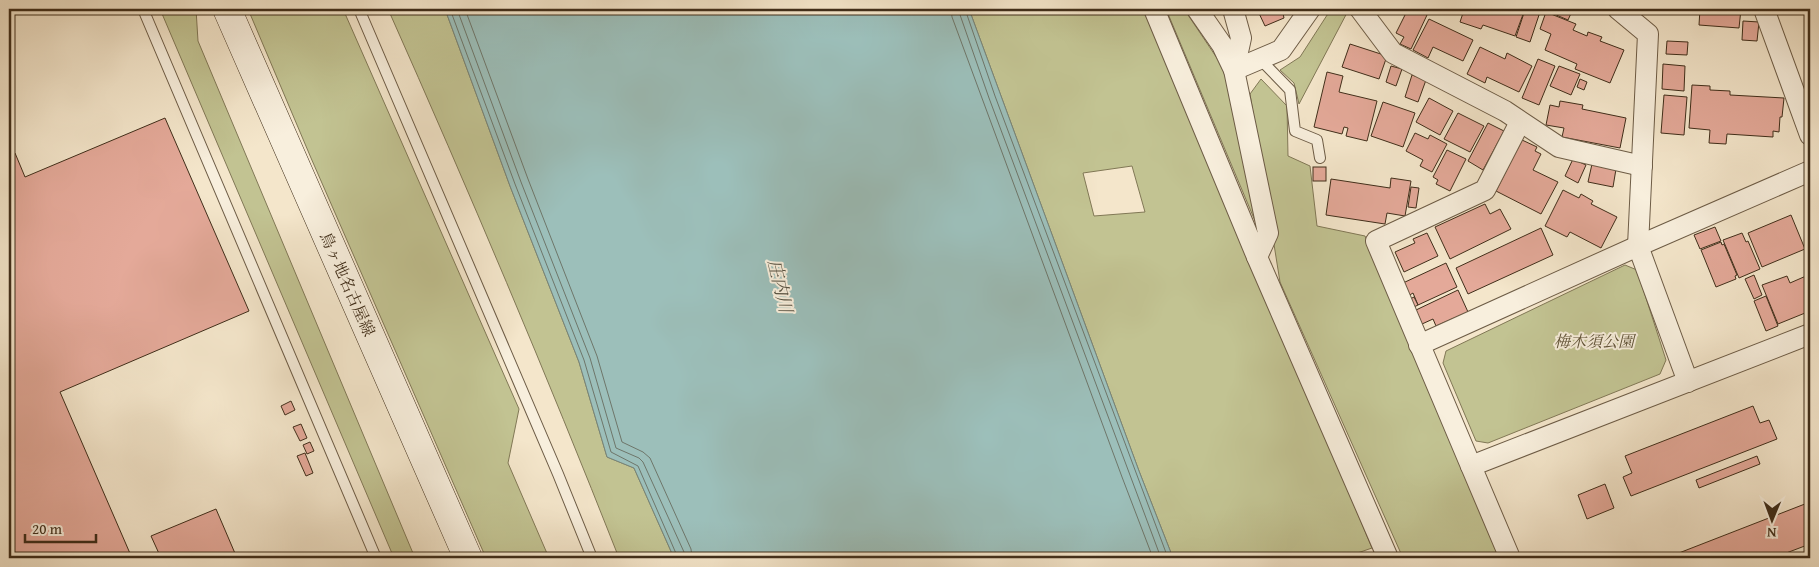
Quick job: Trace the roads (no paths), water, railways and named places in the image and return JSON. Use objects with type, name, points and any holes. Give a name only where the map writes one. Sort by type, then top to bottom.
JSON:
[{"type":"main road","name":"鳥ヶ地名古屋線","points":[[227,9],[468,558]]},
{"type":"street","points":[[1154,9],[1257,257],[1388,558]]},
{"type":"street","points":[[1197,9],[1222,45],[1234,70],[1268,233],[1257,257]]},
{"type":"street","points":[[1233,9],[1241,38],[1234,70]]},
{"type":"street","points":[[1234,70],[1281,50],[1310,9]]},
{"type":"street","points":[[1360,9],[1394,53],[1505,111],[1559,147],[1642,166]]},
{"type":"street","points":[[1618,9],[1648,34],[1638,246],[1688,382]]},
{"type":"street","points":[[1764,9],[1810,135]]},
{"type":"street","points":[[1510,558],[1376,242],[1485,190],[1520,122]]},
{"type":"street","points":[[1419,345],[1810,171]]},
{"type":"street","points":[[1471,466],[1810,334]]},
{"type":"lane","points":[[143,9],[376,558]]},
{"type":"lane","points":[[359,9],[558,474],[592,558]]},
{"type":"lane","points":[[1260,59],[1290,90],[1295,131],[1317,140],[1320,158]]},
{"type":"water","name":"庄内川","points":[[445,9],[969,9],[1139,471],[1173,558],[674,558],[634,468],[607,457],[579,362],[510,186]]},
{"type":"park label","name":"梅木須公園","points":[[1594,341]]}]
